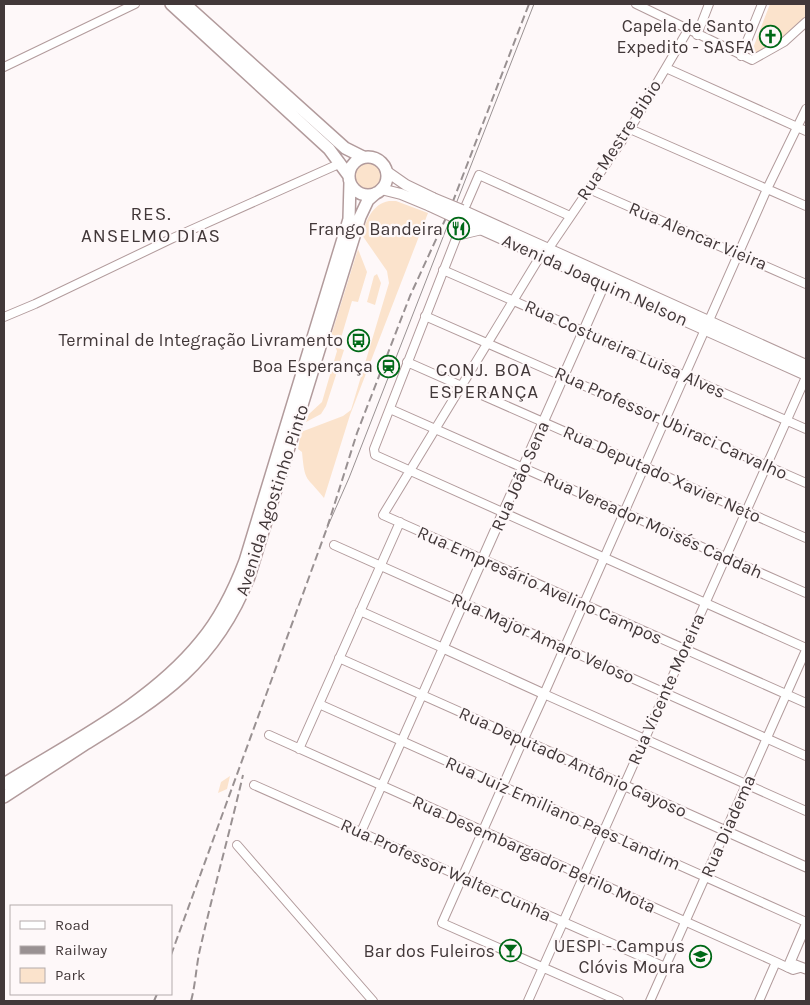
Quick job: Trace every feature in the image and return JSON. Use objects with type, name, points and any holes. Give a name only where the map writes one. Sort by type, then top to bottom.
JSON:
[{"type":"main road","points":[[172,4],[308,129],[341,163],[358,192],[370,194],[379,191],[386,178],[384,166],[375,158],[363,157],[345,148],[185,4]]},
{"type":"main road","points":[[350,179],[353,164],[363,157]]},
{"type":"main road","name":"Avenida Joaquim Nelson","points":[[386,171],[432,202]]},
{"type":"main road","name":"Avenida Agostinho Pinto","points":[[4,784],[126,707],[153,687],[182,662],[201,641],[224,608],[245,561],[349,218],[350,179]]},
{"type":"main road","name":"Avenida Joaquim Nelson","points":[[379,191],[401,194],[462,212],[606,280],[806,365]]},
{"type":"main road","name":"Avenida Agostinho Pinto","points":[[4,797],[146,706],[189,670],[226,624],[249,577],[360,218],[368,200],[379,191]]},
{"type":"main road","name":"Avenida Joaquim Nelson","points":[[462,212],[482,230],[545,252]]},
{"type":"main road","name":"Avenida Joaquim Nelson","points":[[707,324],[806,376]]},
{"type":"street","points":[[4,67],[135,4]]},
{"type":"street","points":[[636,4],[741,56],[756,60],[791,38],[806,22]]},
{"type":"street","points":[[654,12],[658,4]]},
{"type":"street","points":[[697,34],[709,4]]},
{"type":"street","points":[[741,56],[762,4]]},
{"type":"street","name":"Rua Mestre Bibio","points":[[383,515],[487,342],[545,252],[630,128],[688,30]]},
{"type":"street","points":[[666,68],[806,131]]},
{"type":"street","points":[[619,1001],[442,922],[767,188],[806,109]]},
{"type":"street","points":[[630,128],[806,206]]},
{"type":"street","points":[[4,317],[173,238],[341,163]]},
{"type":"street","points":[[462,212],[479,175],[570,216]]},
{"type":"street","name":"Rua Alencar Vieira","points":[[589,189],[739,253],[806,284]]},
{"type":"street","points":[[482,230],[474,233],[461,233],[457,236],[373,452],[378,457],[705,602],[806,649]]},
{"type":"street","name":"Rua Costureira Luisa Alves","points":[[444,270],[806,429]]},
{"type":"street","name":"Rua João Sena","points":[[443,648],[606,280]]},
{"type":"street","name":"Rua Professor Ubiraci Carvalho","points":[[425,316],[806,483]]},
{"type":"street","name":"Rua Deputado Xavier Neto","points":[[407,362],[806,538]]},
{"type":"street","name":"Rua Vicente Moreira","points":[[528,1001],[806,376]]},
{"type":"street","name":"Rua Vereador Moisés Caddah","points":[[390,408],[806,593]]},
{"type":"street","name":"Rua Empresário Avelino Campos","points":[[383,515],[806,703]]},
{"type":"street","points":[[299,749],[400,522]]},
{"type":"street","name":"Rua Major Amaro Veloso","points":[[334,545],[806,756]]},
{"type":"street","points":[[360,611],[806,812]]},
{"type":"street","points":[[361,832],[443,648]]},
{"type":"street","name":"Rua Diadema","points":[[650,1001],[806,649]]},
{"type":"street","name":"Rua Deputado Antônio Gayoso","points":[[339,658],[806,867]]},
{"type":"street","name":"Rua Juiz Emiliano Paes Landim","points":[[319,704],[806,923]]},
{"type":"street","name":"Rua Desembargador Berilo Mota","points":[[269,735],[776,962],[803,968]]},
{"type":"street","name":"Rua Professor Walter Cunha","points":[[254,785],[665,967]]},
{"type":"street","points":[[237,845],[373,1001]]},
{"type":"street","points":[[789,966],[806,923]]},
{"type":"street","points":[[758,1001],[776,962]]},
{"type":"green space","points":[[770,4],[806,4],[806,17],[773,46],[750,56]]},
{"type":"green space","points":[[368,160],[374,161],[379,165],[383,170],[383,182],[379,187],[374,191],[368,192],[362,191],[357,187],[353,182],[352,176],[353,170],[357,165],[362,161]]},
{"type":"green space","points":[[389,201],[396,201],[428,213],[350,415],[324,498],[307,478],[302,452],[298,449],[301,432],[343,416],[351,410],[389,283],[387,271],[362,235],[374,209]]},
{"type":"green space","points":[[358,249],[367,272],[358,302],[352,301],[338,348],[344,350],[326,406],[321,414],[306,422],[309,414],[322,402],[337,351],[331,336]]},
{"type":"green space","points":[[377,274],[381,283],[375,305],[367,302],[374,276]]},
{"type":"green space","points":[[230,776],[227,789],[218,793],[221,782]]},
{"type":"tram line","points":[[327,528],[349,478],[534,4]]},
{"type":"railway","points":[[172,952],[327,528],[357,433],[410,296],[450,209],[529,4]]},
{"type":"railway","points":[[191,1001],[199,952],[243,775]]},
{"type":"railway","points":[[154,1001],[157,995]]},
{"type":"place","name":"Capela de Santo Expedito - SASFA","points":[[770,36]]},
{"type":"place","name":"Frango Bandeira","points":[[459,229]]},
{"type":"place","name":"Terminal de Integração Livramento","points":[[359,340]]},
{"type":"place","name":"Boa Esperança","points":[[389,366]]},
{"type":"place","name":"Bar dos Fuleiros","points":[[511,951]]},
{"type":"place","name":"UESPI - Campus Clóvis Moura","points":[[701,956]]},
{"type":"district","name":"RES. ANSELMO DIAS","points":[[151,225]]},
{"type":"district","name":"CONJ. BOA ESPERANÇA","points":[[484,381]]}]
